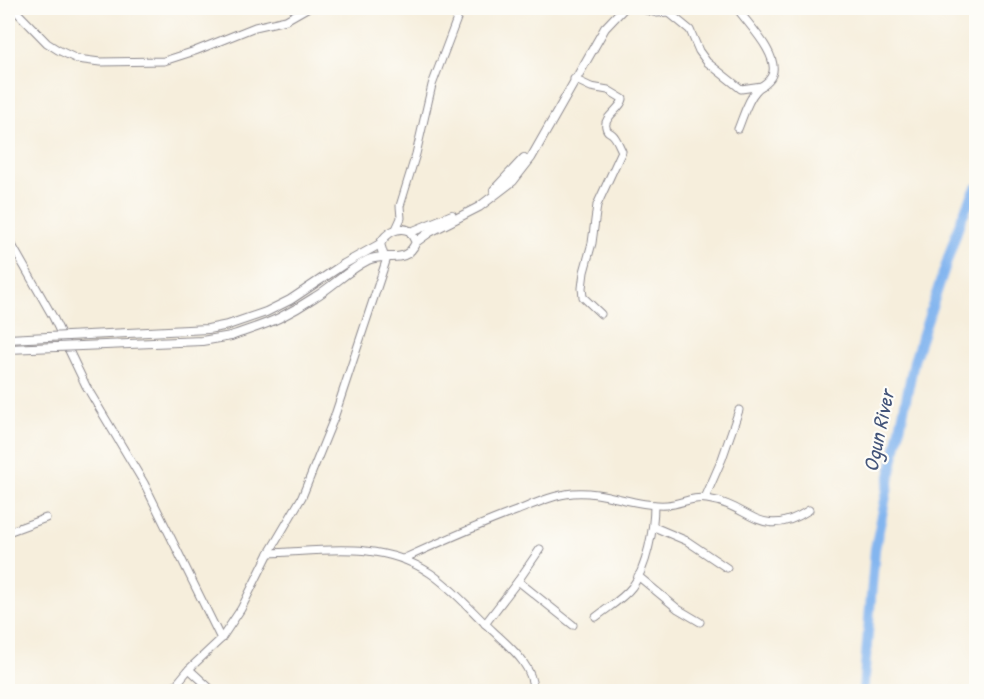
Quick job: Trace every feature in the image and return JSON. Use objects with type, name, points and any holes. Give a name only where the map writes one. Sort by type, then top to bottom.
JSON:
[{"type":"main road","points":[[8,339],[164,332],[228,326],[290,300],[344,264],[380,244],[387,235],[457,213],[476,202],[508,177],[526,155],[601,25],[618,8]]},
{"type":"main road","points":[[8,349],[202,341],[231,336],[279,318],[317,296],[370,259],[401,257],[430,232],[478,207],[513,181],[531,158],[605,27],[624,8]]},
{"type":"main road","points":[[404,230],[416,242]]},
{"type":"main road","points":[[380,244],[385,257]]},
{"type":"street","points":[[14,8],[47,43],[58,50],[77,59],[114,62],[164,61],[255,27],[286,20],[307,8]]},
{"type":"street","points":[[404,230],[406,220],[400,206],[416,154],[432,85],[461,8]]},
{"type":"street","points":[[638,8],[657,13],[668,12],[686,25],[707,62],[737,86],[745,90],[762,86]]},
{"type":"street","points":[[738,129],[755,92],[769,81],[773,74],[773,66],[763,42],[738,11],[743,8]]},
{"type":"street","points":[[574,79],[591,87],[608,90],[623,99],[621,105],[606,121],[605,126],[615,137],[622,151],[597,206],[582,288],[583,297],[602,314]]},
{"type":"street","points":[[8,238],[53,317],[86,386],[144,483],[221,639]]},
{"type":"street","points":[[170,692],[189,669],[221,639],[302,497],[334,418],[385,257]]},
{"type":"street","points":[[382,268],[401,257]]},
{"type":"street","points":[[705,498],[722,459],[739,410]]},
{"type":"street","points":[[403,559],[483,523],[557,496],[573,493],[654,505],[670,505],[705,498],[773,524],[789,521],[808,510]]},
{"type":"street","points":[[596,618],[632,587],[638,576],[654,527],[654,505]]},
{"type":"street","points":[[8,532],[46,518]]},
{"type":"street","points":[[654,527],[687,541],[727,568]]},
{"type":"street","points":[[269,553],[347,549],[380,553],[403,559],[430,574],[450,589],[518,655],[533,683],[533,692]]},
{"type":"street","points":[[485,624],[540,549]]},
{"type":"street","points":[[638,576],[678,609],[700,622]]},
{"type":"street","points":[[518,581],[573,625]]},
{"type":"street","points":[[189,669],[214,692]]},
{"type":"waterway","name":"Ogun River","points":[[863,692],[875,549],[914,361],[961,219],[976,188]]}]
